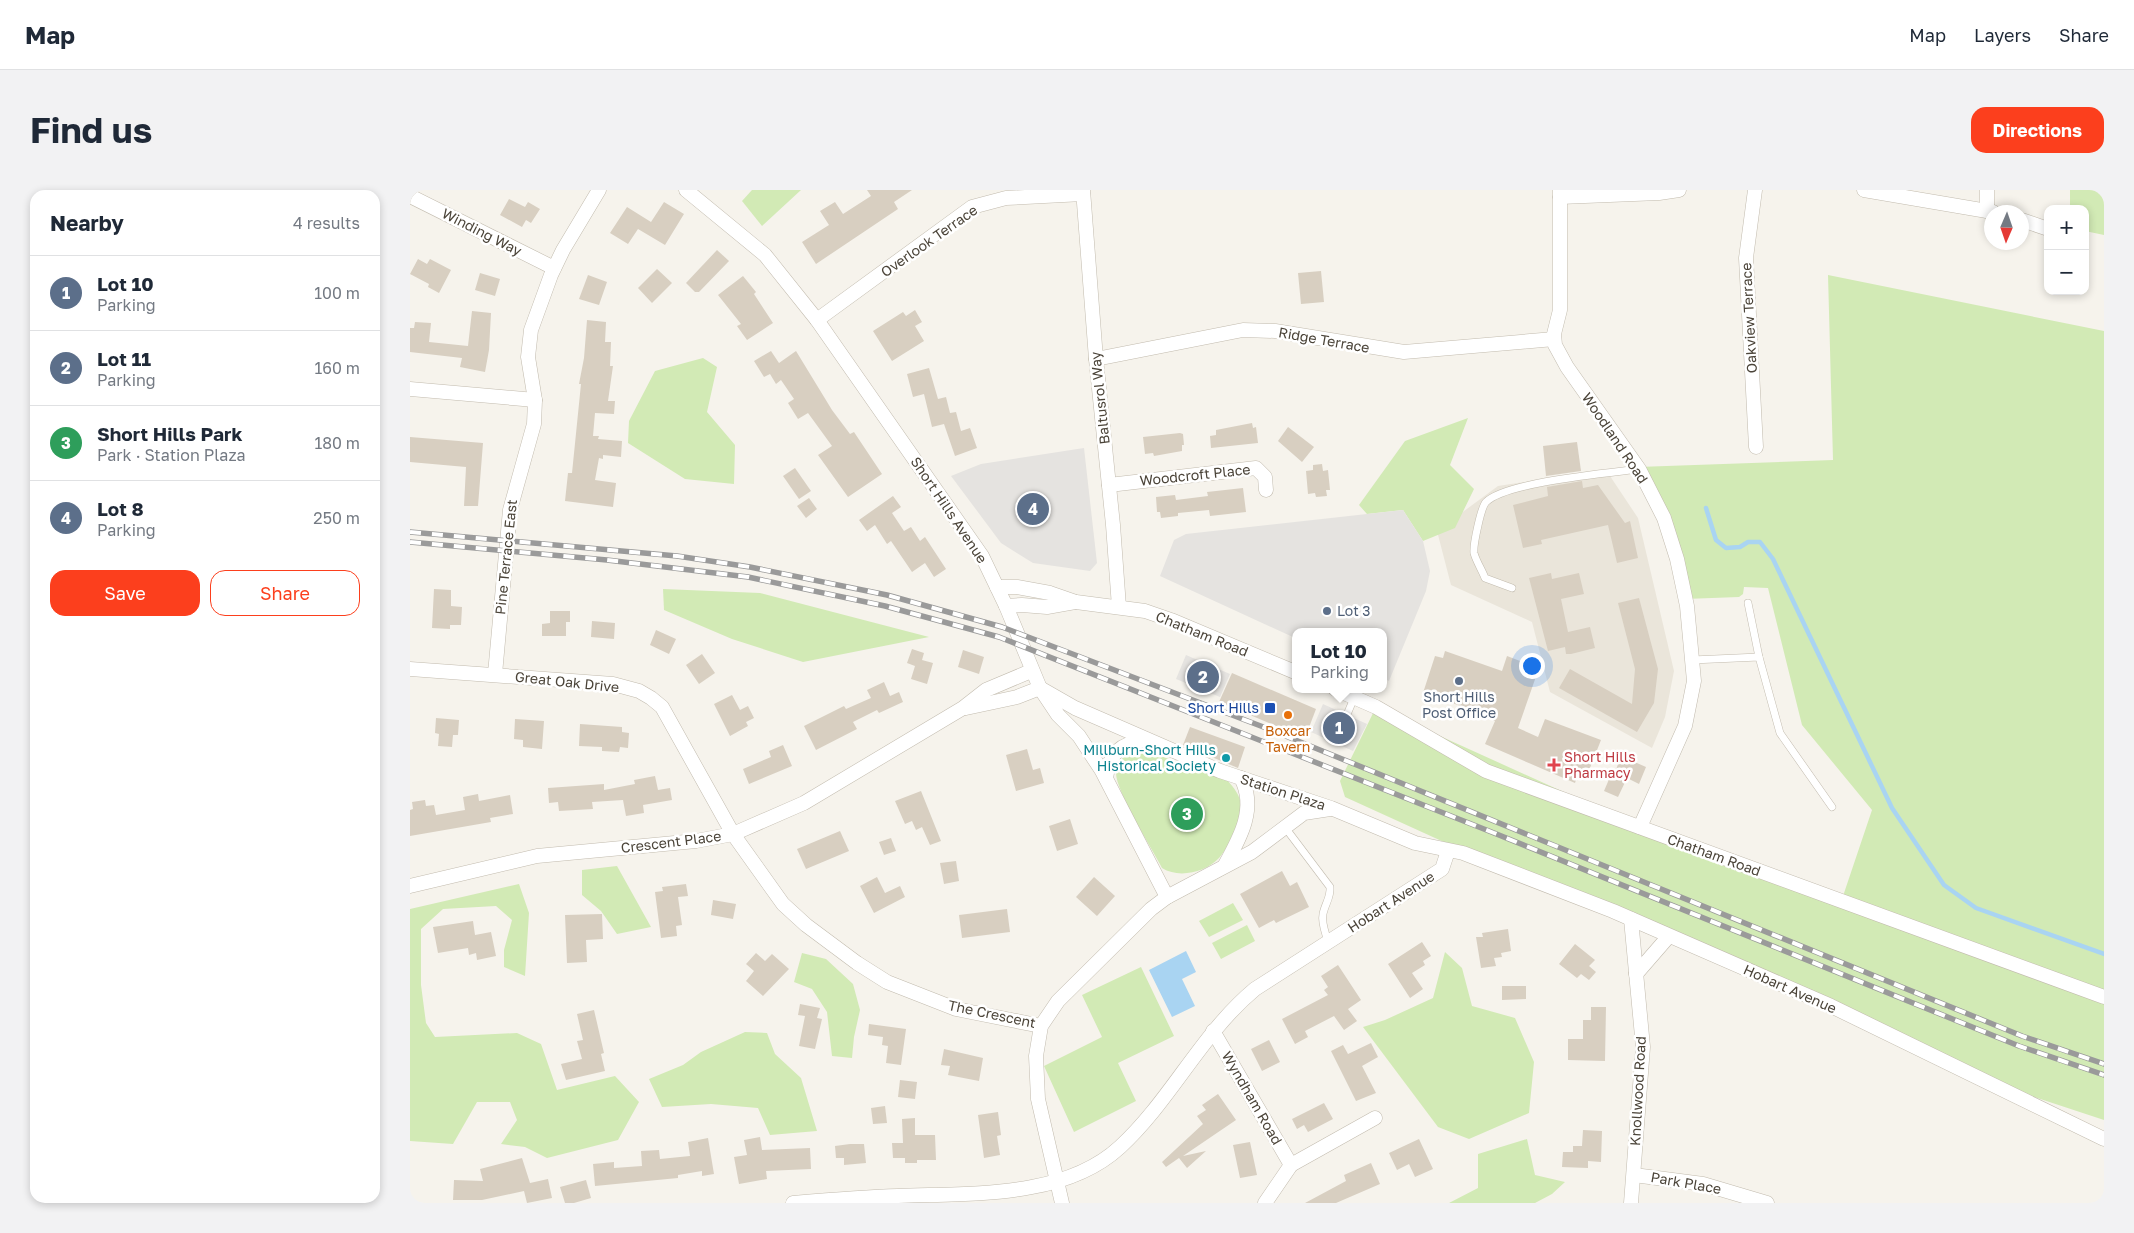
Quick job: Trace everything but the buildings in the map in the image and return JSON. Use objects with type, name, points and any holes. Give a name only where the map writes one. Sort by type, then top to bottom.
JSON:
[{"type":"street","name":"Pine Terrace East","points":[[495,674],[510,510],[534,424],[535,400],[528,357],[531,330],[554,268],[599,190]]},
{"type":"street","name":"Short Hills Avenue","points":[[686,190],[765,255],[817,320],[982,556],[1006,606],[1031,671],[1040,688],[1058,715],[1079,736],[1106,778],[1167,897]]},
{"type":"street","points":[[1554,339],[1560,310],[1560,194],[1658,193],[1679,190]]},
{"type":"street","name":"Oakview Terrace","points":[[1755,190],[1746,258],[1756,447]]},
{"type":"street","points":[[1864,190],[1984,211]]},
{"type":"street","points":[[1987,190],[1989,205]]},
{"type":"street","name":"Overlook Terrace","points":[[817,320],[972,207],[1006,198],[1083,192]]},
{"type":"street","name":"Baltusrol Way","points":[[1083,192],[1096,359],[1119,606]]},
{"type":"street","name":"Winding Way","points":[[410,196],[554,268]]},
{"type":"street","points":[[2029,222],[2044,228]]},
{"type":"street","name":"Ridge Terrace","points":[[1096,359],[1243,330],[1276,331],[1404,352],[1554,339]]},
{"type":"street","name":"Woodland Road","points":[[1554,339],[1558,352],[1567,367],[1639,469],[1664,518],[1677,559],[1687,606],[1694,681],[1685,726],[1640,827]]},
{"type":"street","points":[[410,389],[535,400]]},
{"type":"street","name":"Woodcroft Place","points":[[1109,485],[1256,468],[1265,477],[1266,490]]},
{"type":"street","name":"Chatham Road","points":[[997,587],[1017,587],[1050,593],[1076,602],[1119,606],[1145,611],[1292,671]]},
{"type":"street","name":"Chatham Road","points":[[1006,606],[1047,607],[1076,602]]},
{"type":"street","name":"Great Oak Drive","points":[[410,669],[613,684],[639,691],[662,707],[733,834]]},
{"type":"street","name":"Crescent Place","points":[[410,886],[537,856],[696,841],[733,834],[804,804],[963,708],[986,690],[1031,671]]},
{"type":"street","name":"Crescent Place","points":[[963,708],[1017,697],[1040,688]]},
{"type":"street","name":"Station Plaza","points":[[1040,688],[1075,708],[1145,740],[1241,778],[1332,808],[1415,843],[1448,851]]},
{"type":"street","name":"Chatham Road","points":[[1343,693],[1376,707],[1486,771],[2104,997]]},
{"type":"street","points":[[1106,778],[1116,751],[1129,742],[1145,740]]},
{"type":"street","name":"The Crescent","points":[[1225,865],[1239,839],[1248,814],[1248,791],[1241,778]]},
{"type":"street","name":"The Crescent","points":[[733,834],[783,904],[806,925],[887,982],[956,1009],[1041,1026],[1058,1001],[1151,909],[1167,897],[1210,876],[1225,865],[1252,852],[1284,826],[1304,814],[1332,808]]},
{"type":"street","name":"Hobart Avenue","points":[[792,1203],[1021,1190],[1085,1170],[1119,1148],[1143,1123],[1212,1031],[1236,1005],[1255,989],[1442,869],[1448,851],[1463,853],[1631,919],[1831,1006],[2104,1139]]},
{"type":"street","name":"Knollwood Road","points":[[1631,919],[1643,1047],[1631,1203]]},
{"type":"street","points":[[1636,974],[1669,936]]},
{"type":"street","points":[[1041,1026],[1036,1056],[1038,1099],[1062,1203]]},
{"type":"street","name":"Wyndham Road","points":[[1212,1031],[1291,1165]]},
{"type":"street","points":[[1265,1203],[1291,1165],[1375,1118]]},
{"type":"street","name":"Park Place","points":[[1634,1175],[1703,1184],[1767,1203]]},
{"type":"lane","points":[[1512,588],[1485,578],[1474,552],[1480,517],[1485,502],[1501,492],[1515,489],[1576,477],[1639,469]]},
{"type":"lane","points":[[1748,603],[1759,657],[1780,733],[1832,807]]},
{"type":"lane","points":[[1692,660],[1759,657]]},
{"type":"lane","points":[[1340,731],[1354,698]]},
{"type":"lane","points":[[1284,826],[1330,887],[1331,893],[1323,914],[1328,942]]},
{"type":"shaded area","points":[[1084,448],[1097,563],[1090,571],[1033,563],[1001,543],[951,476],[981,464]]},
{"type":"shaded area","points":[[1606,470],[1638,518],[1674,671],[1665,717],[1652,748],[1550,692],[1532,622],[1451,585],[1437,531],[1498,486]]},
{"type":"shaded area","name":"Lot 3","points":[[1403,510],[1423,541],[1430,571],[1426,591],[1389,681],[1387,680],[1387,628],[1292,628],[1292,637],[1160,576],[1174,540],[1186,534]]},
{"type":"shaded area","points":[[1186,655],[1230,674],[1220,697],[1176,679]]},
{"type":"shaded area","points":[[1323,704],[1367,724],[1353,751],[1311,732]]},
{"type":"green space","points":[[752,190],[801,190],[762,226],[742,201]]},
{"type":"green space","points":[[2070,190],[2104,190],[2104,235],[2089,232],[2089,205],[2070,205]]},
{"type":"green space","points":[[1828,275],[2104,331],[2104,1120],[2016,1091],[1468,853],[1345,797],[1340,781],[1376,707],[1588,803],[1842,899],[1872,810],[1802,725],[1768,588],[1744,587],[1743,594],[1739,597],[1685,599],[1677,559],[1638,467],[1833,460]]},
{"type":"green space","points":[[703,358],[717,367],[707,412],[735,445],[734,484],[685,479],[628,443],[629,421],[655,371]]},
{"type":"green space","points":[[1468,418],[1450,465],[1474,489],[1455,528],[1423,541],[1403,510],[1367,514],[1359,505],[1405,441]]},
{"type":"green space","points":[[663,589],[760,593],[929,637],[803,662],[732,639],[664,610]]},
{"type":"green space","points":[[1142,749],[1228,781],[1238,795],[1241,807],[1240,816],[1229,843],[1222,855],[1214,863],[1200,870],[1184,873],[1176,873],[1162,868],[1135,820],[1122,793],[1116,773],[1118,764],[1124,756]]},
{"type":"green space","points":[[617,866],[651,927],[617,934],[601,911],[582,895],[582,870]]},
{"type":"green space","points":[[519,884],[529,913],[525,976],[504,967],[504,950],[512,920],[496,906],[443,909],[421,929],[421,985],[426,1023],[435,1037],[517,1033],[541,1044],[557,1090],[615,1076],[639,1102],[618,1140],[547,1158],[525,1147],[501,1144],[517,1120],[510,1102],[477,1102],[453,1144],[410,1141],[410,909]]},
{"type":"green space","points":[[1233,903],[1243,920],[1209,937],[1199,921]]},
{"type":"green space","points":[[1247,925],[1255,941],[1221,959],[1212,943]]},
{"type":"green space","points":[[1445,952],[1462,968],[1472,1006],[1515,1018],[1534,1062],[1529,1113],[1469,1139],[1438,1127],[1363,1027],[1385,1020],[1433,998]]},
{"type":"green space","points":[[802,953],[826,959],[853,984],[860,1010],[852,1058],[832,1056],[827,1012],[812,989],[794,982]]},
{"type":"green space","points":[[1141,967],[1174,1036],[1118,1063],[1136,1101],[1074,1132],[1044,1066],[1102,1037],[1082,995]]},
{"type":"green space","points":[[745,1032],[767,1033],[775,1054],[801,1078],[817,1131],[770,1135],[758,1108],[711,1104],[662,1107],[649,1079],[683,1065],[701,1052]]},
{"type":"green space","points":[[1527,1139],[1535,1175],[1565,1182],[1552,1194],[1535,1203],[1449,1203],[1478,1188],[1478,1154]]},
{"type":"water","points":[[1186,951],[1196,972],[1182,979],[1195,1006],[1172,1017],[1149,970]]},
{"type":"waterway","points":[[1706,508],[1716,540],[1726,548],[1740,547],[1748,542],[1760,542],[1773,559],[1892,808],[1944,885],[1976,908],[2104,954]]},
{"type":"railway","points":[[410,532],[677,556],[750,567],[887,595],[1002,627],[1266,728],[2022,1036],[2104,1064]]},
{"type":"railway","points":[[410,542],[607,560],[748,577],[885,606],[999,637],[1494,833],[2019,1046],[2104,1075]]},
{"type":"place","name":"Lot 8","points":[[1033,509]]},
{"type":"place","name":"Lot 3","points":[[1327,611]]},
{"type":"place","name":"Lot 11","points":[[1203,677]]},
{"type":"place","name":"Short Hills Post Office","points":[[1459,681]]},
{"type":"place","name":"Short Hills","points":[[1270,708]]},
{"type":"place","name":"Boxcar Tavern","points":[[1288,715]]},
{"type":"place","name":"Lot 10","points":[[1339,728]]},
{"type":"place","name":"Millburn-Short Hills Historical Society","points":[[1226,758]]},
{"type":"place","name":"Short Hills Pharmacy","points":[[1554,765]]},
{"type":"place","name":"Short Hills Park","points":[[1187,814]]}]
